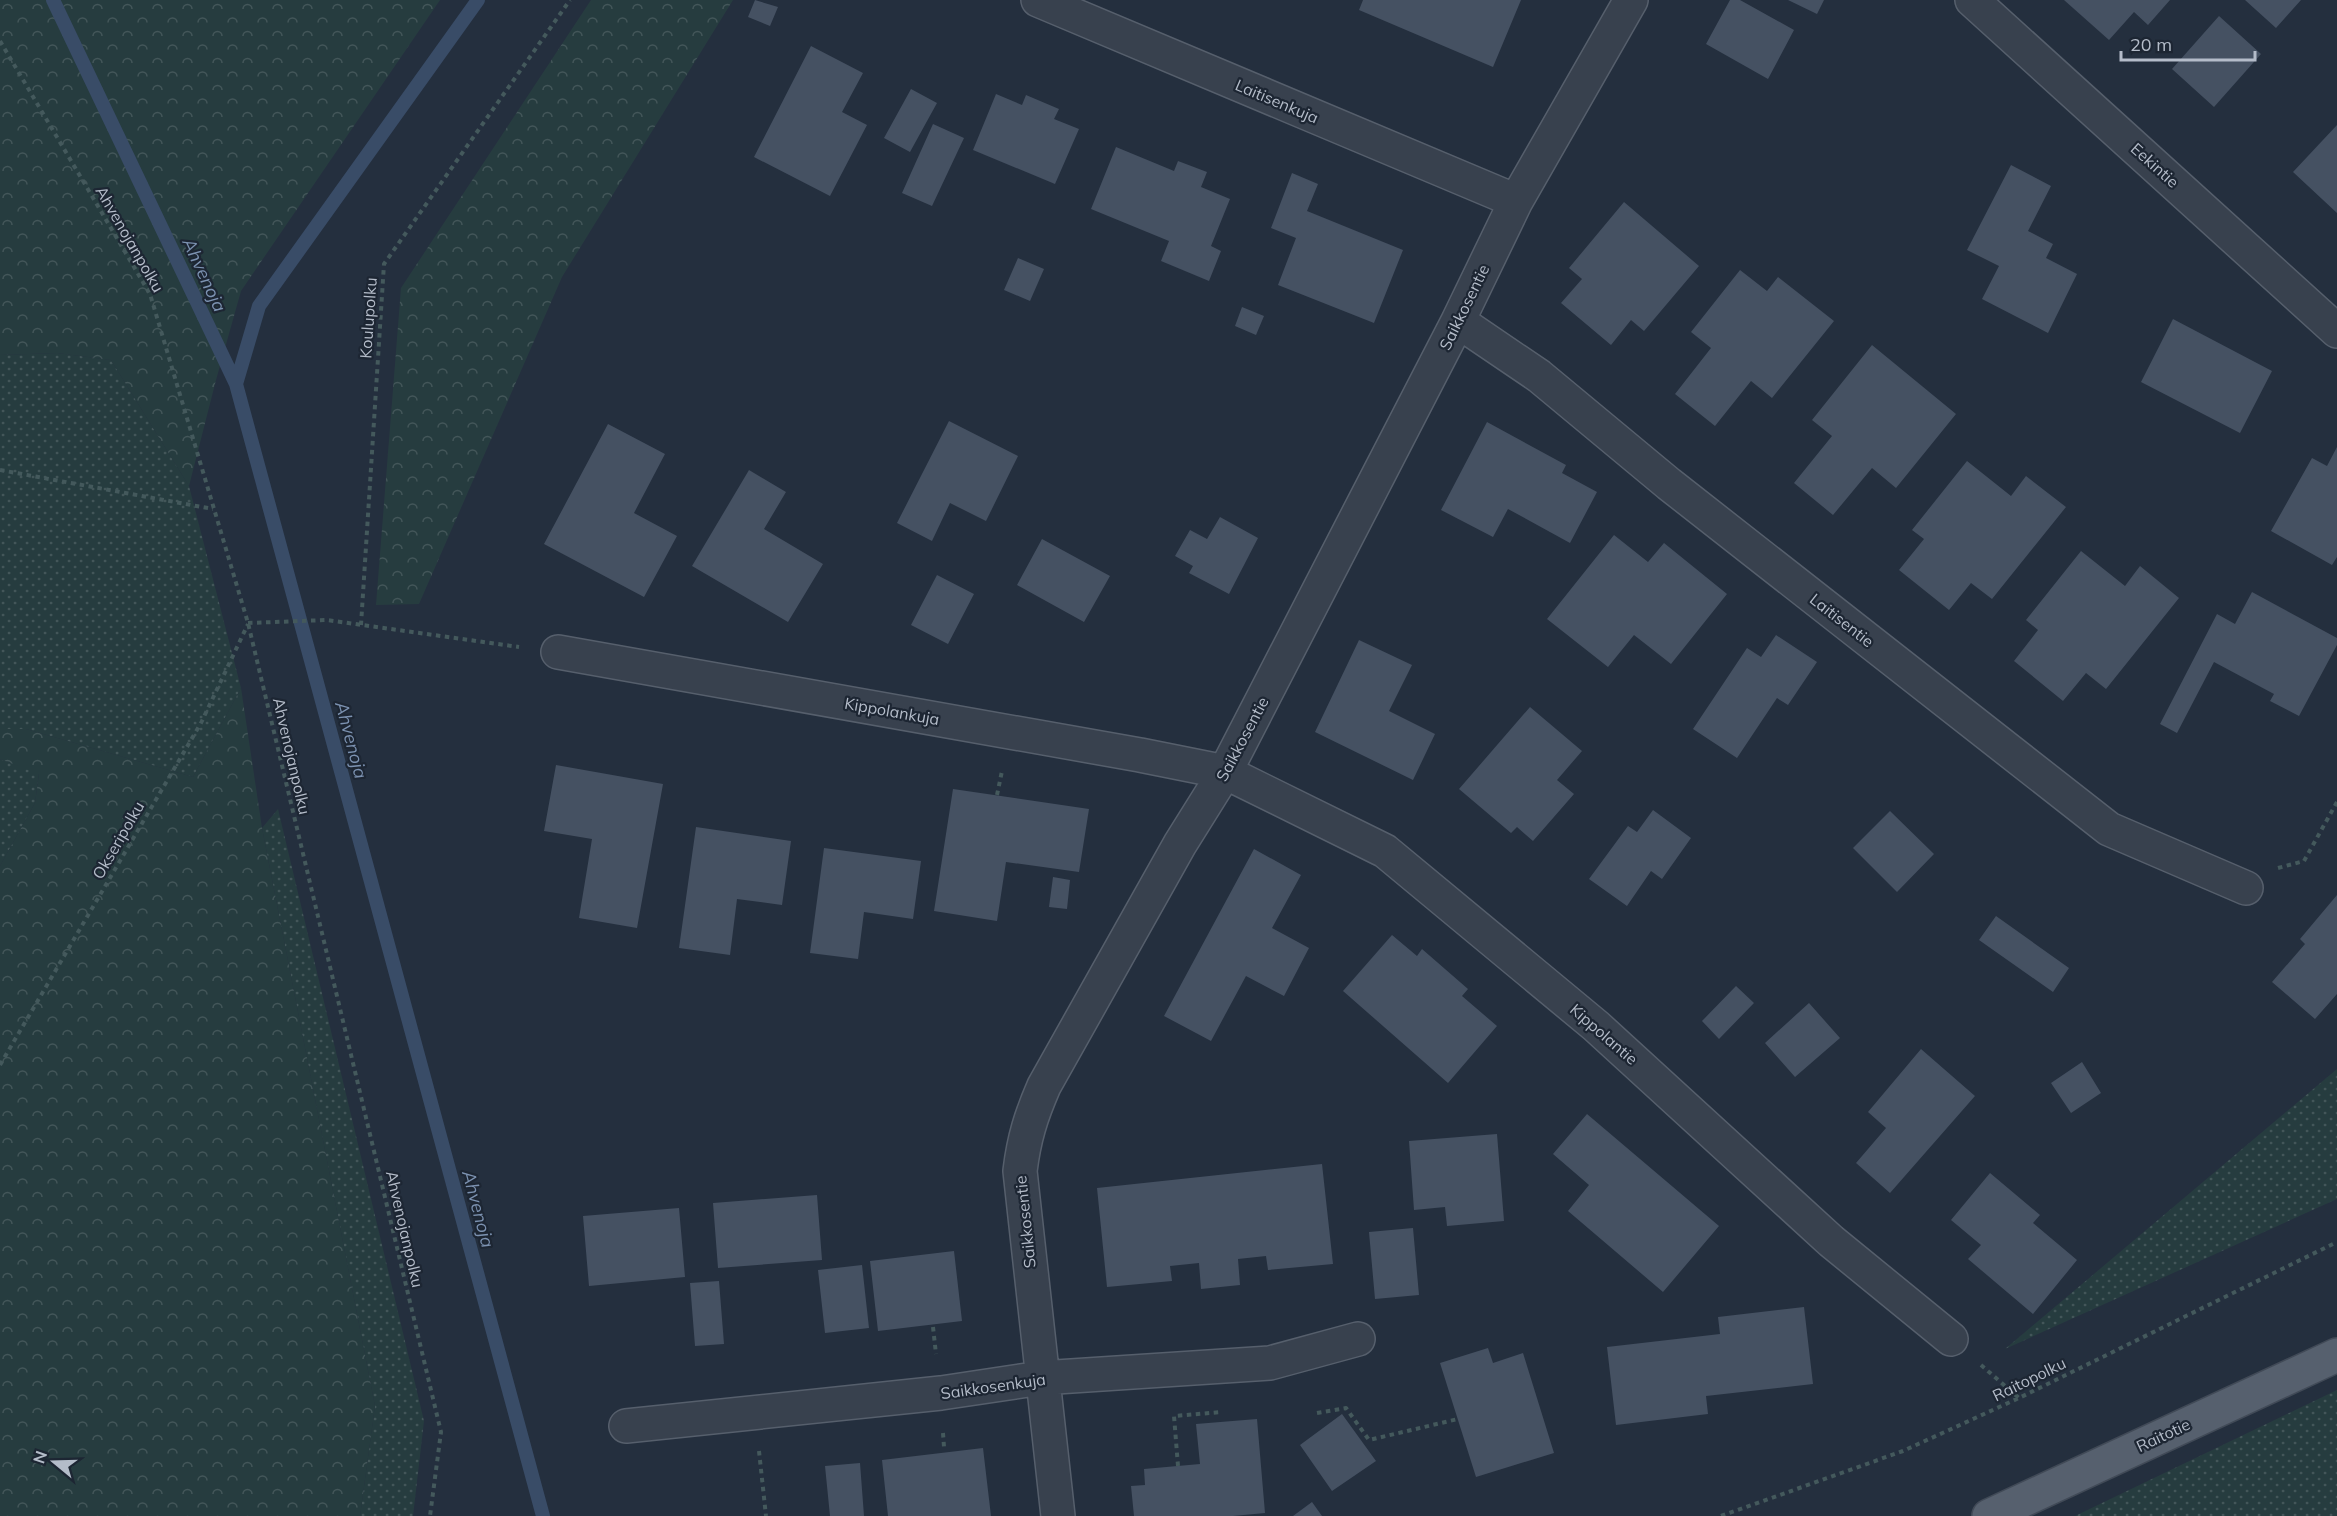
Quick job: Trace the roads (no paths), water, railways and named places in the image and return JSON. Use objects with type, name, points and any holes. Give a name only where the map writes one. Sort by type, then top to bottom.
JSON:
[{"type":"main road","name":"Raitotie","points":[[1989,1516],[2337,1355]]},
{"type":"street","name":"Laitisenkuja","points":[[1038,0],[1516,201]]},
{"type":"street","name":"Saikkosentie","points":[[1058,1516],[1020,1171],[1024,1137],[1032,1112],[1044,1086],[1180,843],[1225,772],[1458,321],[1516,201],[1631,0]]},
{"type":"street","name":"Eekintie","points":[[1972,0],[2337,331]]},
{"type":"street","name":"Laitisentie","points":[[1458,321],[1539,376],[1669,484],[2109,829],[2246,888]]},
{"type":"street","name":"Kippolankuja","points":[[558,652],[1225,772]]},
{"type":"street","name":"Kippolantie","points":[[1225,772],[1385,851],[1596,1026],[1831,1241],[1951,1339]]},
{"type":"street","name":"Saikkosenkuja","points":[[626,1426],[941,1393],[1041,1378],[1270,1363],[1358,1339]]},
{"type":"waterway","name":"Ahvenoja","points":[[53,0],[236,384],[543,1516]]},
{"type":"waterway","points":[[236,384],[259,306],[478,0]]}]
